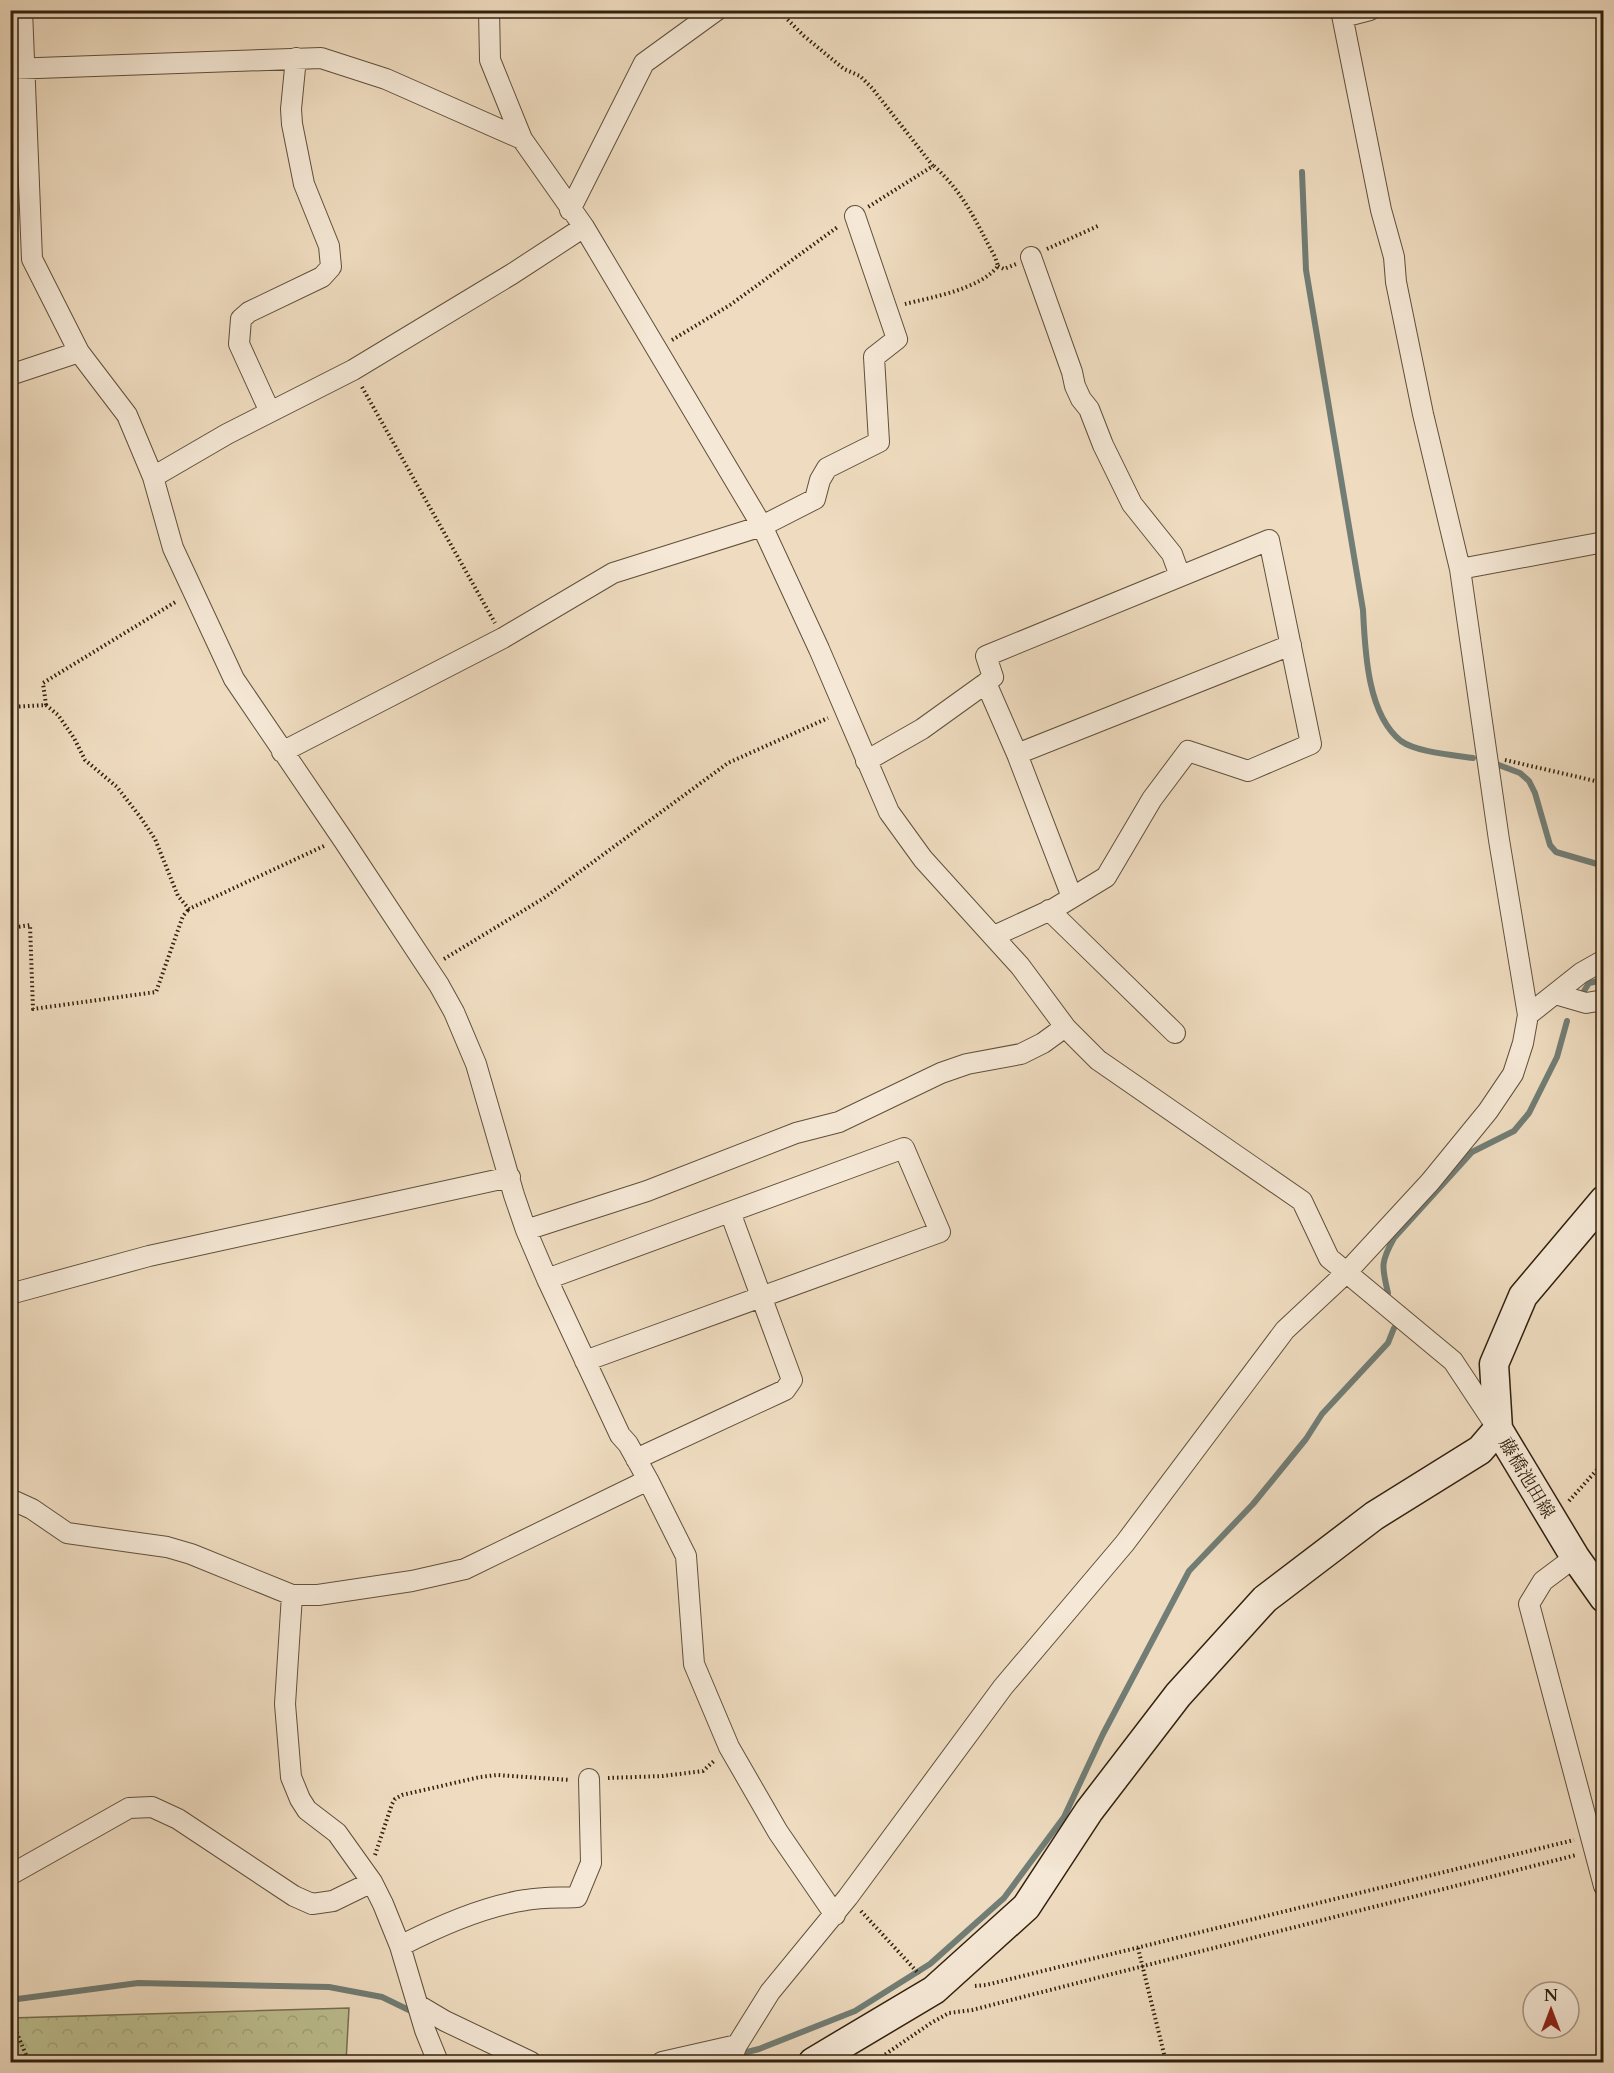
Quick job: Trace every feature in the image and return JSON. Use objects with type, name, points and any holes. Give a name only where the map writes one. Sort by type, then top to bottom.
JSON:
[{"type":"street","points":[[22,10],[18,68],[32,259],[80,352],[127,415],[153,477],[173,548],[234,679],[429,969],[454,1012],[476,1064],[526,1230],[620,1435],[648,1480],[686,1556],[694,1664],[729,1747],[778,1832],[835,1915]]},
{"type":"street","points":[[489,10],[490,60],[522,139],[584,227],[762,526],[819,649],[889,812],[923,859],[1020,966],[1065,1027],[1098,1060],[1302,1201],[1329,1258],[1453,1361],[1498,1429],[1480,1450],[1374,1516],[1265,1599],[1171,1704],[1089,1811],[1026,1907],[938,1987],[813,2062]]},
{"type":"street","points":[[570,210],[644,63],[717,10]]},
{"type":"street","points":[[663,2062],[734,2054],[770,1992],[835,1915],[1003,1687],[1125,1543],[1286,1330],[1346,1273],[1430,1182],[1488,1111],[1513,1074],[1523,1043],[1528,1015],[1500,851],[1460,569],[1421,403],[1396,282],[1394,257],[1381,210],[1342,14],[1370,10]]},
{"type":"street","points":[[270,412],[240,344],[241,319],[249,312],[322,277],[331,267],[329,246],[304,184],[292,124],[291,109],[296,58]]},
{"type":"street","points":[[18,68],[321,58],[386,79],[522,139]]},
{"type":"street","points":[[282,752],[503,638],[613,573],[762,526],[814,499],[820,480],[827,468],[879,442],[874,357],[897,339],[855,216]]},
{"type":"street","points":[[153,477],[227,434],[353,370],[512,274],[584,227]]},
{"type":"street","points":[[1030,257],[1081,399],[1089,409],[1103,445],[1132,504],[1172,554],[1180,576]]},
{"type":"street","points":[[10,375],[80,352]]},
{"type":"street","points":[[866,761],[922,729],[993,677],[986,656],[1269,540],[1311,744],[1248,771],[1188,751],[1152,799],[1106,877],[1049,910],[994,936]]},
{"type":"street","points":[[1460,569],[1604,543]]},
{"type":"street","points":[[1017,754],[1291,645]]},
{"type":"street","points":[[986,683],[1017,754],[1072,897]]},
{"type":"street","points":[[1049,910],[1176,1033]]},
{"type":"street","points":[[1528,1015],[1581,973],[1604,960]]},
{"type":"street","points":[[1555,994],[1586,1003],[1604,1000]]},
{"type":"street","points":[[526,1230],[647,1191],[796,1133],[839,1122],[967,1064],[1021,1054],[1043,1043],[1065,1027]]},
{"type":"street","points":[[547,1279],[904,1148],[940,1232],[585,1361]]},
{"type":"street","points":[[10,1294],[149,1256],[510,1177]]},
{"type":"street","name":"藤橋池田線","points":[[1604,1200],[1523,1296],[1494,1364],[1498,1429],[1575,1557],[1604,1598]]},
{"type":"street","points":[[636,1459],[785,1390],[792,1380],[730,1212]]},
{"type":"street","points":[[10,1499],[32,1509],[67,1533],[167,1547],[292,1595],[318,1595],[412,1581],[465,1569],[648,1480]]},
{"type":"street","points":[[1575,1557],[1543,1581],[1529,1604],[1604,1886]]},
{"type":"street","points":[[292,1595],[285,1704],[291,1777],[307,1810],[337,1833],[368,1876],[383,1904],[400,1946],[425,2030],[438,2062]]},
{"type":"street","points":[[400,1946],[429,1931],[480,1912],[525,1900],[576,1897],[591,1863],[589,1779]]},
{"type":"street","points":[[10,1875],[129,1808],[152,1807],[178,1819],[294,1896],[312,1904],[333,1900],[368,1876]]},
{"type":"street","points":[[418,2005],[445,2021],[531,2062]]},
{"type":"path","points":[[778,10],[804,36],[844,69],[860,76],[872,88],[933,166],[964,198],[995,257],[998,267],[990,276],[968,286],[887,309]]},
{"type":"path","points":[[656,349],[730,305],[855,216],[933,166]]},
{"type":"path","points":[[353,370],[503,638]]},
{"type":"path","points":[[189,909],[178,896],[155,839],[117,787],[85,760],[58,715],[46,705],[43,683],[193,592]]},
{"type":"path","points":[[10,707],[46,705]]},
{"type":"path","points":[[429,969],[544,898],[728,763],[844,710]]},
{"type":"path","points":[[1487,753],[1513,763],[1604,783]]},
{"type":"path","points":[[10,928],[30,924],[33,1009],[156,992],[183,916],[189,909],[342,838]]},
{"type":"path","points":[[1552,1519],[1604,1462]]},
{"type":"path","points":[[368,1876],[392,1804],[402,1795],[433,1786],[497,1775],[564,1780],[663,1776],[703,1771],[729,1747]]},
{"type":"path","points":[[848,1897],[938,1987],[959,1987],[986,1985],[1593,1843]]},
{"type":"path","points":[[874,2062],[949,2013],[972,2010],[1142,1967],[1593,1843]]},
{"type":"path","points":[[1138,1948],[1166,2062]]},
{"type":"path","points":[[10,2011],[29,2062]]},
{"type":"green space","points":[[349,2008],[346,2062],[11,2062],[11,2018]]},
{"type":"waterway","points":[[1302,172],[1306,270],[1363,610],[1367,662],[1375,698],[1381,715],[1401,741],[1425,750],[1473,758]]},
{"type":"waterway","points":[[1496,764],[1520,773],[1529,781],[1535,793],[1550,845],[1556,852],[1604,866]]},
{"type":"waterway","points":[[1584,991],[1589,983],[1604,980]]},
{"type":"waterway","points":[[1388,1293],[1384,1277],[1384,1260],[1394,1238],[1472,1152],[1514,1131],[1529,1113],[1557,1057],[1567,1021]]},
{"type":"waterway","points":[[739,2054],[759,2049],[855,2011],[930,1964],[1004,1898],[1064,1817],[1103,1734],[1189,1571],[1253,1504],[1306,1439],[1322,1414],[1388,1343],[1394,1328]]},
{"type":"waterway","points":[[10,2000],[138,1983],[329,1987],[382,1997],[415,2013]]}]
